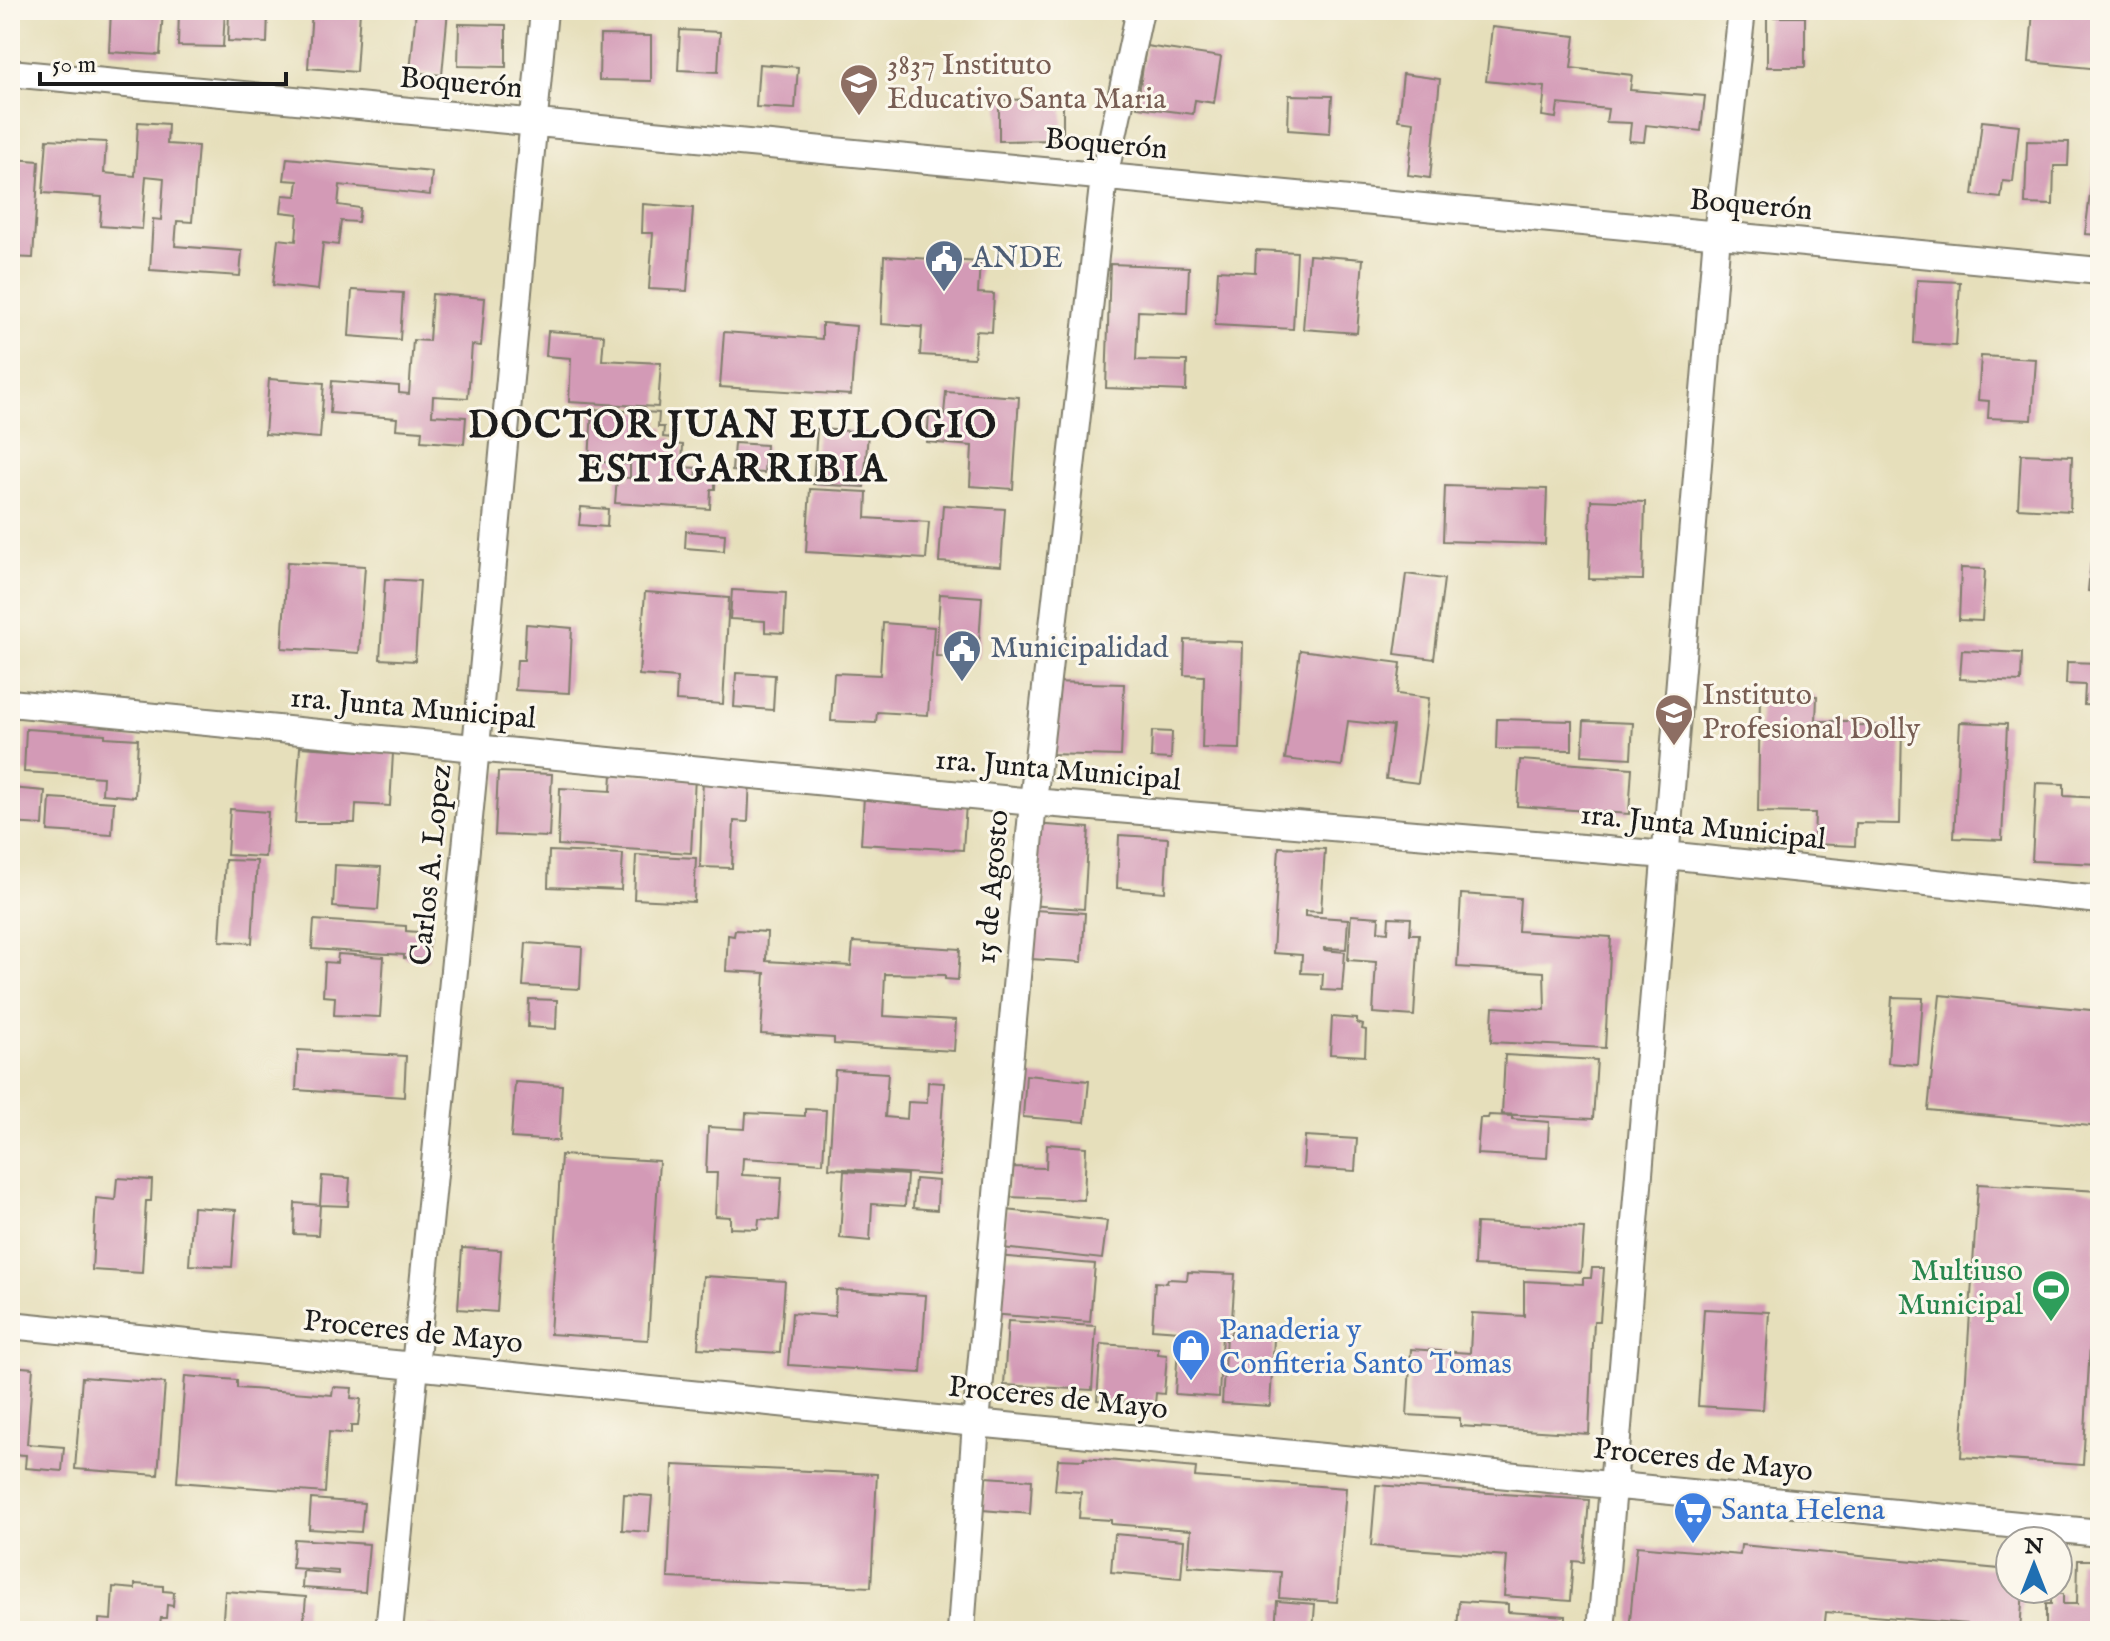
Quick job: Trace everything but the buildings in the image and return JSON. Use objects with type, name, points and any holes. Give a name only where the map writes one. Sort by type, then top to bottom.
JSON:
[{"type":"street","name":"Carlos A. Lopez","points":[[389,1631],[476,747],[544,10]]},
{"type":"street","name":"15 de Agosto","points":[[961,1631],[976,1423],[1033,802],[1104,177],[1140,10]]},
{"type":"street","points":[[1601,1631],[1717,235],[1742,10]]},
{"type":"street","name":"Boquerón","points":[[10,73],[2100,271]]},
{"type":"street","name":"1ra. Junta Municipal","points":[[10,703],[1033,802],[1666,855],[2100,900]]},
{"type":"street","name":"Proceres de Mayo","points":[[10,1325],[2100,1533]]},
{"type":"place","name":"3837 Instituto Educativo Santa Maria","points":[[859,117]]},
{"type":"place","name":"ANDE","points":[[944,293]]},
{"type":"place","name":"Municipalidad","points":[[962,683]]},
{"type":"place","name":"Instituto Profesional Dolly","points":[[1674,747]]},
{"type":"place","name":"Multiuso Municipal","points":[[2051,1323]]},
{"type":"place","name":"Panaderia y Confiteria Santo Tomas","points":[[1191,1382]]},
{"type":"place","name":"Santa Helena","points":[[1693,1545]]},
{"type":"district","name":"DOCTOR JUAN EULOGIO ESTIGARRIBIA","points":[[733,449]]}]
